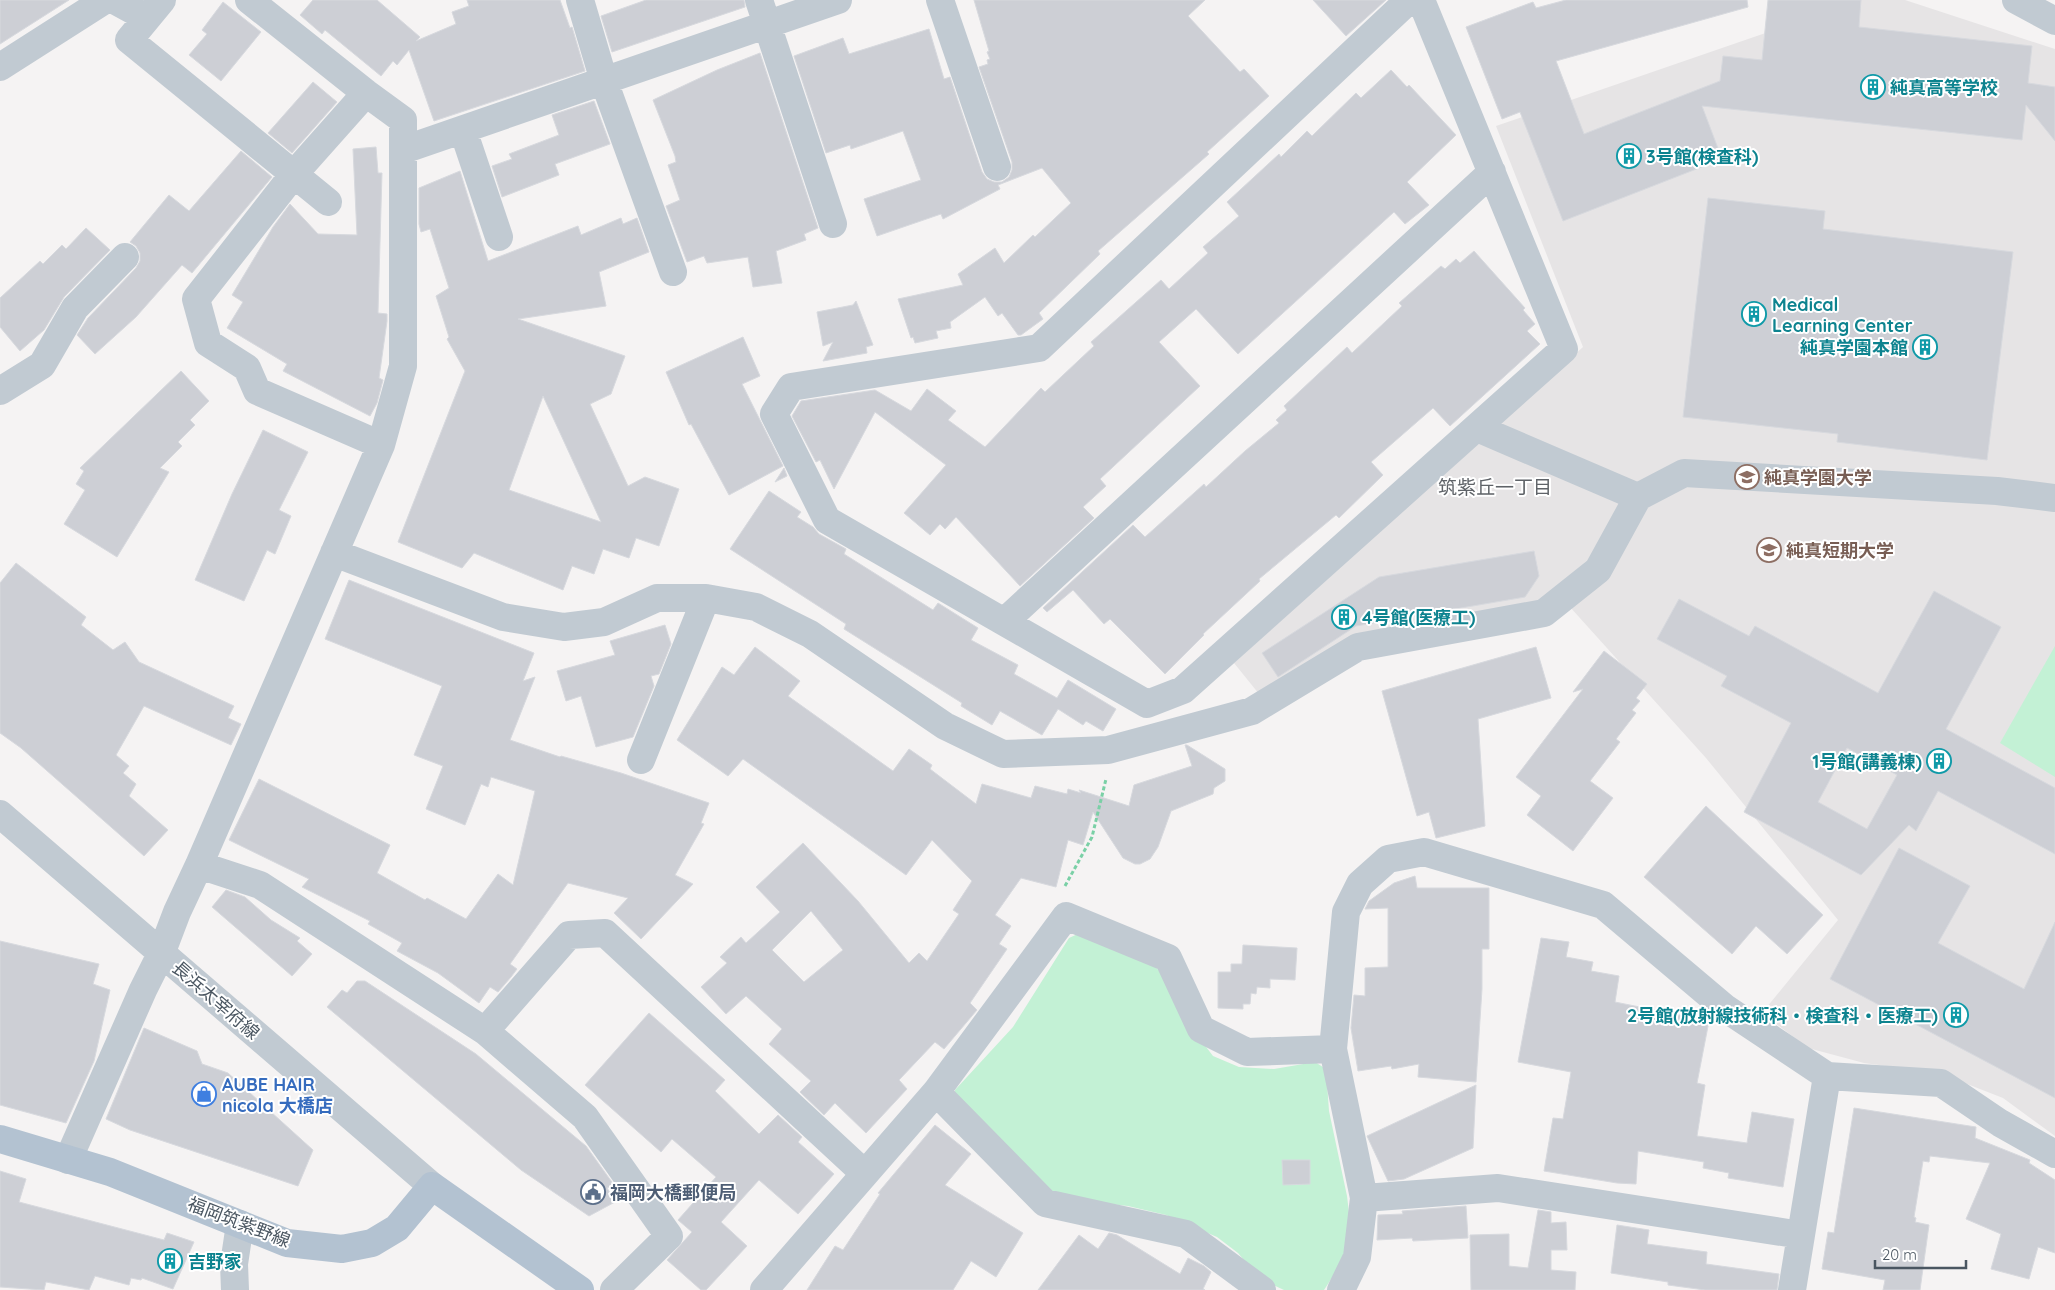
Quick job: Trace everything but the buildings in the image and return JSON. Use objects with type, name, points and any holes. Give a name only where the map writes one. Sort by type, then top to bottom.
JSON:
[{"type":"main road","name":"福岡筑紫野線","points":[[0,1139],[110,1172],[287,1243],[342,1248],[372,1244],[397,1228],[432,1186]]},
{"type":"main road","points":[[432,1186],[580,1290]]},
{"type":"street","points":[[0,67],[105,0]]},
{"type":"street","points":[[114,0],[155,9],[129,40],[328,202]]},
{"type":"street","points":[[68,1160],[143,990],[161,954],[177,912],[380,446],[403,366],[403,120],[249,0]]},
{"type":"street","points":[[580,0],[604,81],[673,272]]},
{"type":"street","points":[[402,150],[604,81],[763,12],[838,0]]},
{"type":"street","points":[[940,0],[997,168]]},
{"type":"street","points":[[1409,0],[1039,348],[791,387],[774,414],[827,520],[1146,704],[1183,690],[1564,349],[1421,0]]},
{"type":"street","points":[[2016,0],[2055,20]]},
{"type":"street","points":[[763,12],[833,224]]},
{"type":"street","points":[[366,93],[294,174],[196,299],[208,343],[247,368],[257,391],[380,446]]},
{"type":"street","points":[[463,130],[499,238]]},
{"type":"street","points":[[1005,621],[1492,172]]},
{"type":"street","points":[[0,391],[42,365],[75,308],[125,257]]},
{"type":"street","points":[[1477,428],[1638,497]]},
{"type":"street","points":[[334,553],[503,617],[564,627],[604,622],[657,598],[706,598],[756,607],[810,634],[944,726],[1003,754],[1113,749],[1252,711],[1358,648],[1544,614],[1598,570],[1638,497],[1684,473],[1997,491],[2055,498]]},
{"type":"street","points":[[641,760],[706,598]]},
{"type":"street","points":[[1162,698],[1172,733]]},
{"type":"street","name":"長浜太宰府線","points":[[0,814],[432,1186]]},
{"type":"street","points":[[1341,1290],[1357,1258],[1364,1198],[1333,1049],[1346,912],[1360,884],[1388,859],[1424,852],[1603,905],[1725,1008],[1827,1076],[1941,1083],[2000,1122],[2055,1154]]},
{"type":"street","points":[[199,865],[260,884],[484,1030],[585,1117],[668,1236],[614,1290]]},
{"type":"street","points":[[764,1290],[936,1092],[1066,916],[1168,958],[1201,1029],[1247,1052],[1333,1049]]},
{"type":"street","points":[[484,1030],[569,935],[605,933],[864,1173]]},
{"type":"street","points":[[1792,1290],[1827,1076]]},
{"type":"street","points":[[936,1092],[1045,1204],[1186,1234],[1262,1290]]},
{"type":"street","points":[[1364,1198],[1498,1188],[1801,1235]]},
{"type":"street","points":[[235,1290],[234,1264],[240,1224]]},
{"type":"path","points":[[1066,916],[1065,886],[1092,837],[1113,749]]},
{"type":"shaded area","name":"純真学園大学","points":[[1861,0],[1905,0],[2055,49],[2055,1136],[2003,1098],[1939,1073],[1864,1063],[1808,1048],[1762,1013],[1838,920],[1706,758],[1570,607],[1372,650],[1272,710],[1234,663],[1583,347],[1496,126]]},
{"type":"green space","points":[[2055,646],[2055,777],[2000,743]]},
{"type":"green space","points":[[1082,932],[1149,961],[1169,980],[1194,1031],[1213,1056],[1239,1067],[1274,1069],[1315,1062],[1326,1069],[1329,1111],[1347,1196],[1351,1229],[1341,1264],[1324,1290],[1284,1290],[1260,1279],[1238,1253],[1217,1237],[1166,1215],[1128,1206],[1072,1200],[1041,1186],[955,1104],[955,1090],[1013,1027],[1069,938]]},
{"type":"place","name":"純真高等学校","points":[[1873,87]]},
{"type":"place","name":"3号館(検査科)","points":[[1629,156]]},
{"type":"place","name":"Medical Learning Center","points":[[1754,314]]},
{"type":"place","name":"純真学園本館","points":[[1925,347]]},
{"type":"place","name":"純真学園大学","points":[[1747,477]]},
{"type":"place","name":"純真短期大学","points":[[1769,550]]},
{"type":"place","name":"4号館(医療工)","points":[[1344,617]]},
{"type":"place","name":"1号館(講義棟)","points":[[1939,761]]},
{"type":"place","name":"2号館(放射線技術科・検査科・医療工)","points":[[1956,1015]]},
{"type":"place","name":"AUBE HAIR nicola 大橋店","points":[[204,1094]]},
{"type":"place","name":"福岡大橋郵便局","points":[[593,1192]]},
{"type":"place","name":"吉野家","points":[[170,1261]]},
{"type":"district","name":"筑紫丘一丁目","points":[[1495,487]]}]
